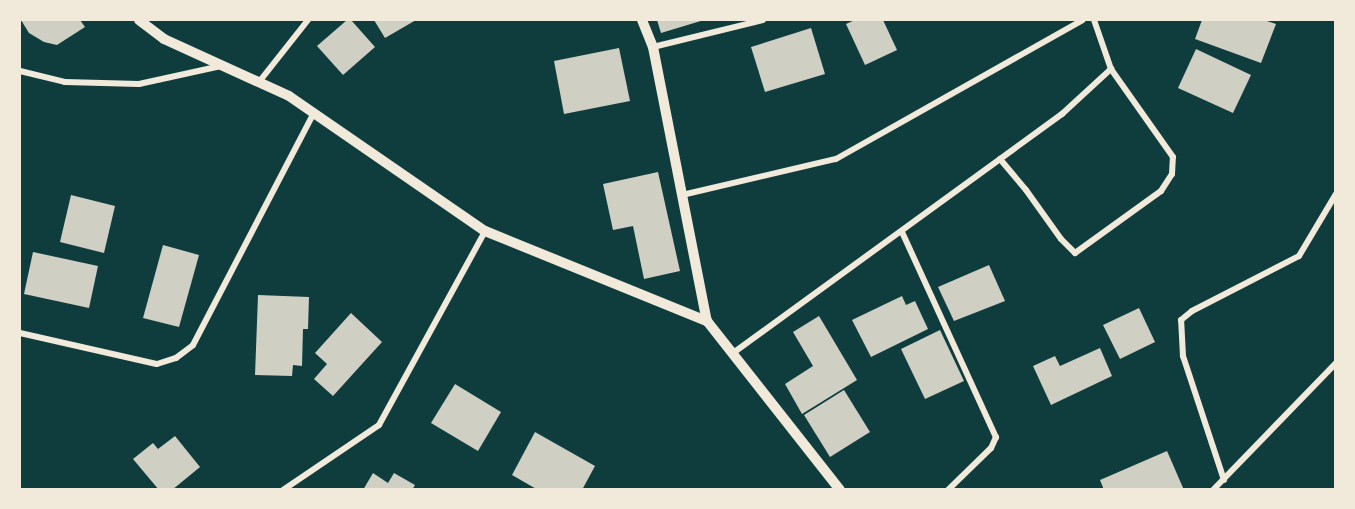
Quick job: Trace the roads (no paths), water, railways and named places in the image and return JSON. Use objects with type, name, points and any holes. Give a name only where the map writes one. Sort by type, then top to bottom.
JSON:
[{"type":"street","points":[[139,20],[164,39],[289,96],[485,231],[707,321]]},
{"type":"street","points":[[259,82],[308,20]]},
{"type":"street","points":[[642,20],[652,46],[707,321],[840,489]]},
{"type":"street","points":[[652,46],[763,20]]},
{"type":"street","points":[[682,195],[836,159],[1083,20]]},
{"type":"street","points":[[1000,159],[1075,253],[1161,191],[1172,174],[1173,157],[1112,69],[1094,20]]},
{"type":"street","points":[[20,71],[65,82],[139,84],[222,66]]},
{"type":"street","points":[[733,353],[1062,114],[1112,69]]},
{"type":"street","points":[[20,333],[157,364],[176,358],[193,345],[314,113]]},
{"type":"street","points":[[1224,480],[1183,356],[1181,320],[1192,310],[1299,256],[1335,194]]},
{"type":"street","points":[[283,489],[379,425],[485,231]]},
{"type":"street","points":[[902,232],[996,437],[991,448],[948,489]]},
{"type":"street","points":[[1213,489],[1335,363]]}]
